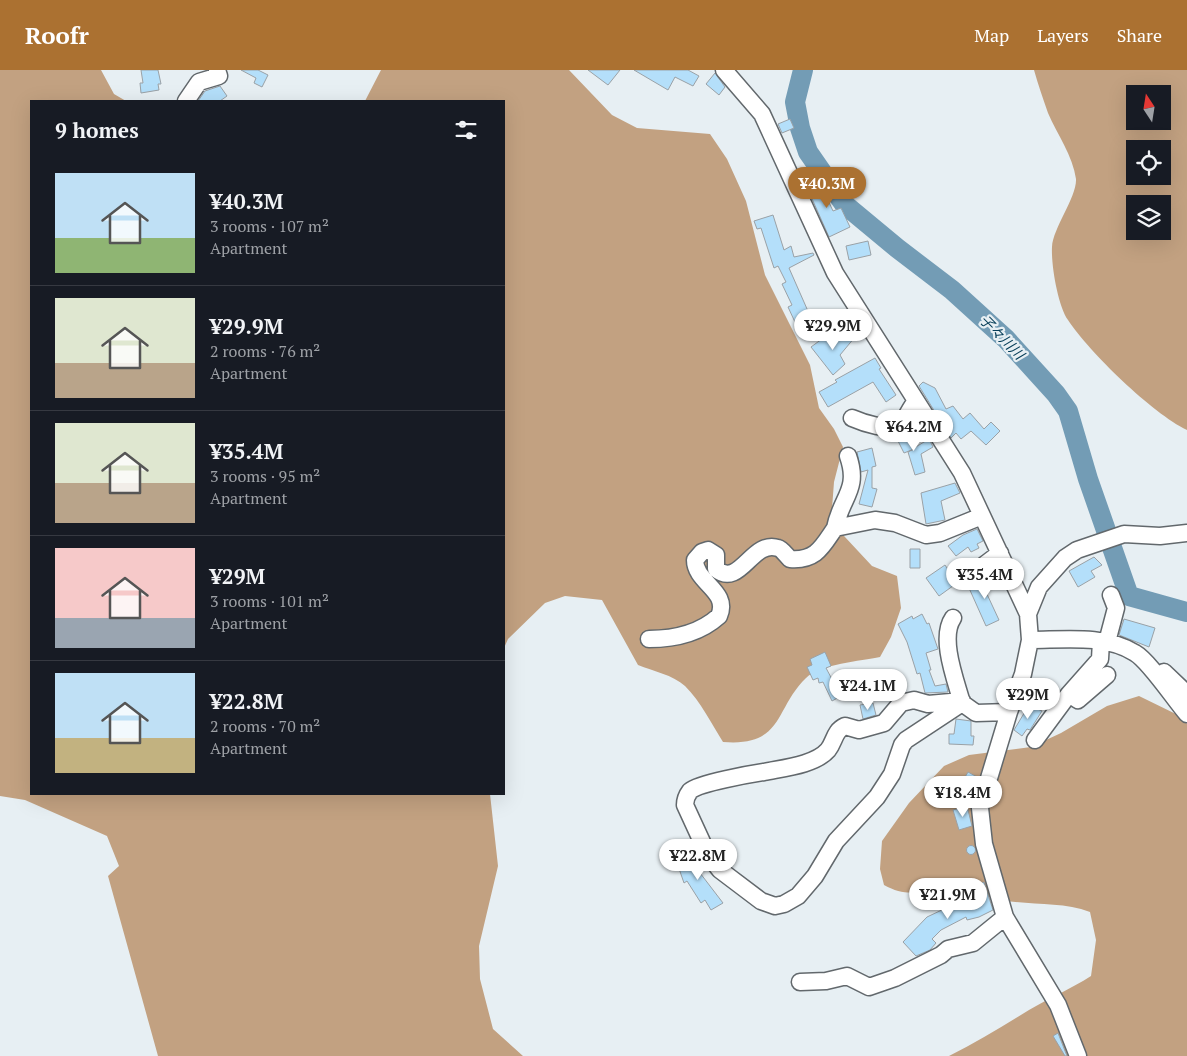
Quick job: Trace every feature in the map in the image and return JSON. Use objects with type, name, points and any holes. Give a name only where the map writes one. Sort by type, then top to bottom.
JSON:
[{"type":"street","points":[[187,100],[199,82],[219,76],[217,70]]},
{"type":"street","points":[[724,70],[762,114],[835,273],[962,473],[1028,614],[1030,640],[1023,674],[1009,712],[980,808],[984,844],[1005,917],[1058,1005],[1078,1056]]},
{"type":"street","points":[[852,418],[868,425],[896,426],[901,424],[908,409],[916,401]]},
{"type":"street","points":[[649,640],[674,639],[702,628],[719,616],[722,604],[717,593],[696,568],[695,560],[702,552],[708,550],[716,555],[716,569],[726,574],[733,573],[744,566],[754,554],[768,547],[778,548],[790,559],[813,556],[835,528],[853,482],[853,470],[848,456]]},
{"type":"street","points":[[835,528],[875,520],[896,523],[926,535],[940,533],[982,516]]},
{"type":"street","points":[[1028,614],[1039,587],[1065,558],[1077,550],[1124,534],[1160,536],[1187,532]]},
{"type":"street","points":[[967,578],[1000,553]]},
{"type":"street","points":[[1035,740],[1069,694],[1100,658],[1116,608],[1111,595]]},
{"type":"street","points":[[952,618],[948,626],[948,649],[962,702],[976,713],[1009,712]]},
{"type":"street","points":[[1030,640],[1104,642],[1148,656],[1187,694]]},
{"type":"street","points":[[1136,653],[1187,714]]},
{"type":"street","points":[[1069,694],[1078,700],[1107,675]]},
{"type":"street","points":[[914,700],[928,704],[962,702],[906,740],[902,745],[892,774],[876,797],[836,841],[815,876],[798,896],[784,904],[775,906],[760,902],[720,870],[708,855],[684,805],[689,792],[696,787],[817,759],[831,745],[838,729],[845,726],[859,730],[884,723],[900,703],[914,700]]},
{"type":"street","points":[[800,982],[847,976],[869,986],[886,981],[941,955],[948,949],[973,943],[1005,917]]},
{"type":"shaded area","points":[[0,70],[101,70],[114,94],[124,100],[30,100],[30,795],[490,795],[498,866],[479,946],[480,979],[493,1029],[523,1056],[158,1056],[108,876],[119,866],[107,836],[25,800],[0,796]]},
{"type":"shaded area","points":[[381,70],[569,70],[612,115],[637,128],[710,134],[727,159],[746,201],[765,275],[810,365],[819,408],[834,429],[843,447],[834,482],[831,522],[872,566],[897,576],[901,608],[891,637],[880,657],[831,666],[812,673],[796,690],[768,732],[743,742],[723,742],[701,706],[685,686],[669,676],[638,665],[602,600],[565,596],[545,603],[508,639],[505,646],[505,100],[366,100]]},
{"type":"shaded area","points":[[1034,70],[1187,70],[1187,430],[1157,410],[1106,365],[1078,334],[1064,314],[1056,285],[1052,247],[1056,231],[1073,195],[1076,179],[1072,162],[1048,113]]},
{"type":"shaded area","points":[[1139,696],[1182,717],[1187,724],[1187,1056],[949,1056],[1091,976],[1096,940],[1090,912],[1065,906],[1002,900],[986,896],[965,886],[943,887],[915,892],[895,890],[884,885],[880,869],[882,841],[909,803],[944,766],[969,755],[1031,747],[1061,733],[1107,706]]},
{"type":"building","points":[[141,70],[158,70],[161,84],[158,84],[159,90],[141,93],[140,83],[143,83]]},
{"type":"building","points":[[241,70],[258,70],[268,75],[262,87],[254,83],[256,78]]},
{"type":"building","points":[[588,70],[620,70],[608,85]]},
{"type":"building","points":[[634,70],[688,70],[699,76],[693,86],[675,77],[668,90]]},
{"type":"building","points":[[715,73],[725,87],[719,95],[706,84]]},
{"type":"building","points":[[220,86],[227,96],[221,100],[199,100],[205,91]]},
{"type":"building","points":[[790,119],[794,128],[782,133],[778,124]]},
{"type":"building","points":[[817,177],[833,211],[841,208],[850,227],[829,237],[805,183]]},
{"type":"building","points":[[773,215],[784,250],[791,246],[794,257],[813,253],[814,255],[789,268],[811,318],[806,321],[811,330],[801,335],[788,307],[792,305],[782,284],[786,282],[778,266],[774,268],[761,228],[757,229],[754,221]]},
{"type":"building","points":[[868,241],[871,255],[849,260],[846,246]]},
{"type":"building","points":[[845,330],[855,337],[840,355],[845,364],[833,375],[811,347],[826,336],[832,345]]},
{"type":"building","points":[[875,358],[881,368],[879,369],[896,395],[886,402],[873,382],[828,407],[819,392],[837,382],[835,380]]},
{"type":"building","points":[[923,382],[935,388],[946,409],[953,406],[963,419],[970,413],[984,429],[991,422],[1000,431],[986,445],[971,431],[961,439],[956,433],[951,438],[919,386]]},
{"type":"building","points":[[907,432],[914,448],[929,439],[933,447],[921,454],[925,472],[915,475],[908,452],[914,449],[904,453],[896,437]]},
{"type":"building","points":[[872,448],[876,466],[872,467],[872,488],[877,489],[872,507],[859,504],[868,470],[861,472],[857,452]]},
{"type":"building","points":[[955,483],[960,493],[941,501],[945,520],[926,524],[921,493]]},
{"type":"building","points":[[977,529],[983,541],[977,544],[979,548],[971,552],[968,547],[956,556],[948,546],[963,535]]},
{"type":"building","points":[[910,549],[920,549],[920,568],[910,568]]},
{"type":"building","points":[[1094,557],[1102,565],[1091,571],[1095,577],[1078,587],[1069,571]]},
{"type":"building","points":[[945,565],[957,583],[939,596],[926,578]]},
{"type":"building","points":[[989,574],[996,587],[986,592],[999,620],[986,626],[969,588]]},
{"type":"building","points":[[922,614],[927,624],[929,623],[938,649],[926,653],[931,670],[929,670],[935,686],[946,684],[948,692],[925,693],[920,673],[917,674],[907,642],[898,624],[912,616],[913,619]]},
{"type":"building","points":[[1124,619],[1155,628],[1149,647],[1119,635]]},
{"type":"building","points":[[825,652],[831,666],[826,668],[841,696],[832,701],[823,682],[819,683],[818,678],[813,680],[807,667],[812,665],[810,659]]},
{"type":"building","points":[[873,703],[876,715],[863,719],[860,705]]},
{"type":"building","points":[[1029,705],[1042,711],[1030,730],[1027,729],[1022,736],[1014,730]]},
{"type":"building","points":[[956,719],[971,721],[971,736],[974,736],[973,745],[949,744],[949,734],[954,734]]},
{"type":"building","points":[[968,772],[979,778],[969,797],[957,791]]},
{"type":"building","points":[[967,806],[972,826],[959,830],[953,810]]},
{"type":"building","points":[[971,845],[976,850],[971,855],[966,850]]},
{"type":"building","points":[[695,854],[701,868],[697,869],[723,903],[711,910],[705,900],[701,903],[687,881],[684,883],[676,860]]},
{"type":"building","points":[[984,882],[993,910],[979,917],[967,920],[966,917],[941,930],[932,939],[936,943],[930,950],[916,956],[903,942],[927,917],[963,900],[963,898],[978,895],[974,886]]},
{"type":"building","points":[[1058,1033],[1067,1056],[1065,1056],[1053,1036]]},
{"type":"waterway","name":"子々川川","points":[[803,70],[795,102],[800,128],[808,152],[844,204],[952,290],[1006,339],[1056,394],[1068,411],[1088,479],[1129,596],[1187,612]]}]
